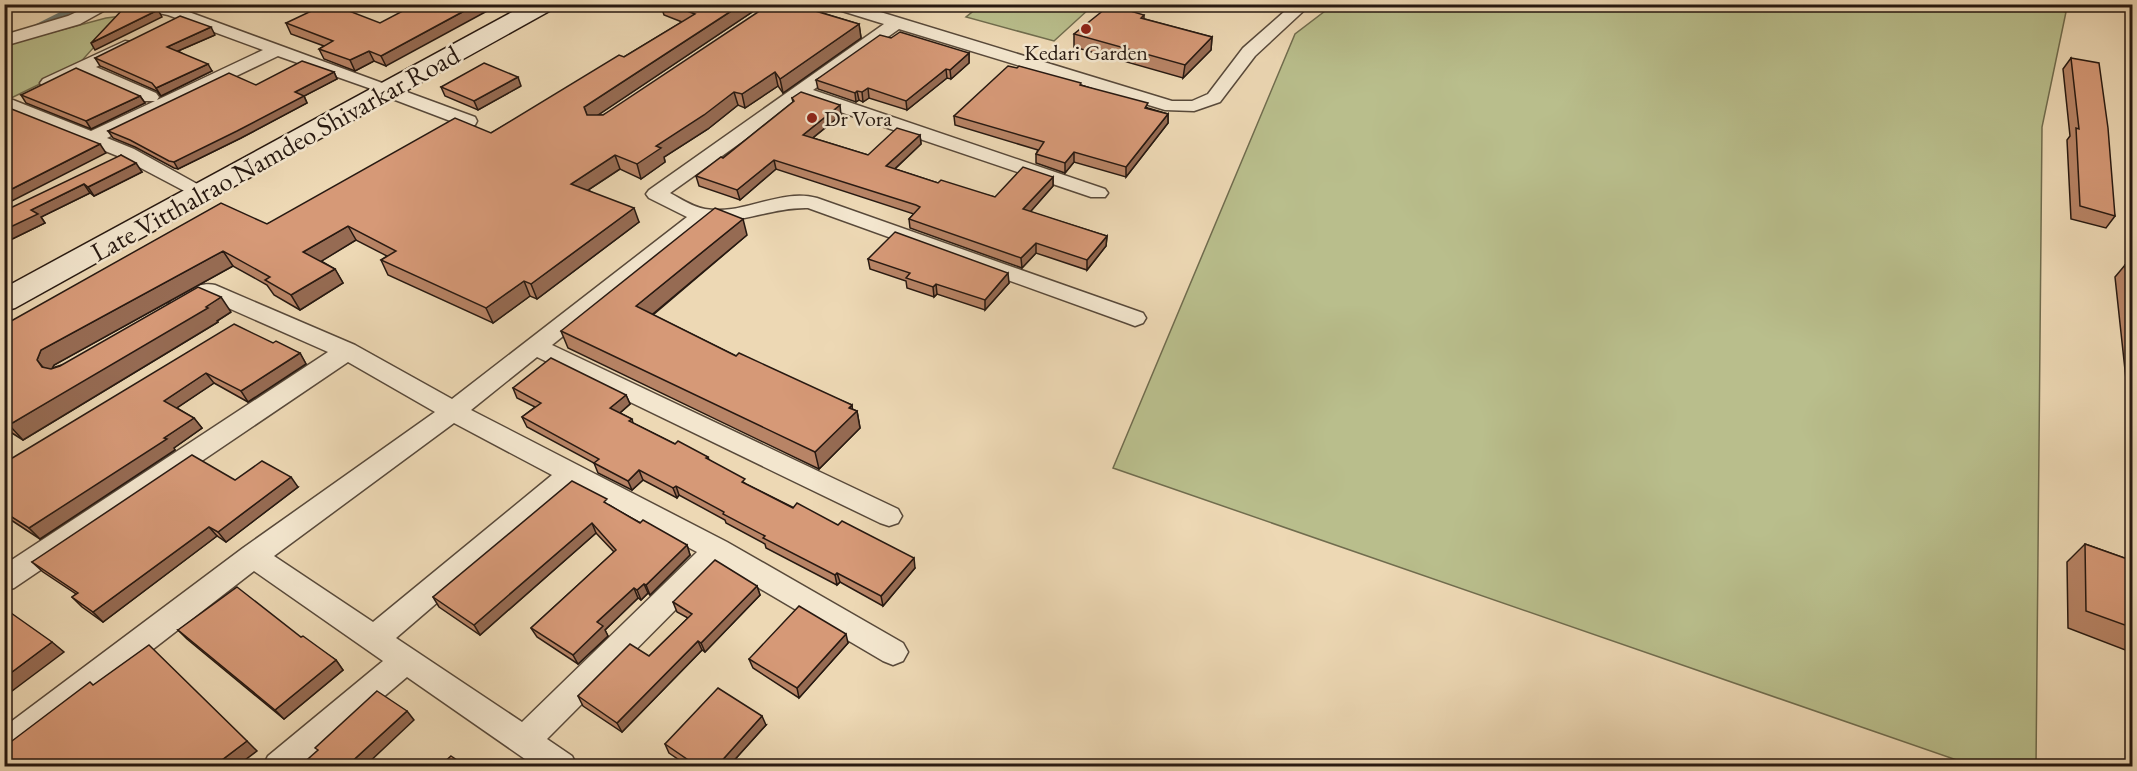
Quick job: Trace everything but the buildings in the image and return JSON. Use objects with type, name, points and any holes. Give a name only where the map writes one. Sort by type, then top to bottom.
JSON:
[{"type":"main road","name":"Late Vitthalrao Namdeo Shivarkar Road","points":[[4,301],[531,5]]},
{"type":"main road","name":"Late Vitthalrao Namdeo Shivarkar Road","points":[[4,288],[383,89]]},
{"type":"street","points":[[4,41],[74,20],[108,4]]},
{"type":"street","points":[[136,4],[183,15],[468,121]]},
{"type":"street","points":[[835,4],[1171,106],[1194,106],[1214,98],[1249,52],[1303,4]]},
{"type":"street","points":[[875,17],[892,4]]},
{"type":"street","points":[[163,26],[183,15]]},
{"type":"street","points":[[896,23],[656,194],[702,215],[724,216],[792,200],[810,202],[1135,318]]},
{"type":"street","points":[[6,104],[143,37]]},
{"type":"street","points":[[90,139],[278,50]]},
{"type":"street","points":[[82,67],[150,97]]},
{"type":"street","points":[[800,92],[1098,194]]},
{"type":"street","points":[[6,104],[126,153],[192,189]]},
{"type":"street","points":[[107,163],[126,153]]},
{"type":"street","points":[[4,746],[253,556],[453,411],[702,215]]},
{"type":"street","points":[[165,313],[207,290],[246,319],[347,351],[453,411],[717,550],[893,652]]},
{"type":"street","points":[[535,346],[888,516]]},
{"type":"street","points":[[4,580],[347,351]]},
{"type":"street","points":[[374,639],[571,473]]},
{"type":"street","points":[[524,741],[717,550]]},
{"type":"street","points":[[253,556],[561,766]]},
{"type":"street","points":[[279,766],[405,660]]},
{"type":"green space","points":[[981,5],[1070,5],[1089,9],[1054,41],[966,17]]},
{"type":"green space","points":[[1333,5],[2042,5],[2066,12],[2042,127],[2036,766],[1974,766],[1113,468],[1295,34]]},
{"type":"green space","points":[[122,16],[77,66],[5,101],[5,45],[106,18]]},
{"type":"waterway","points":[[37,27],[83,4]]},
{"type":"place","name":"Kedari Garden","points":[[1086,29]]},
{"type":"place","name":"Dr Vora","points":[[812,118]]}]
